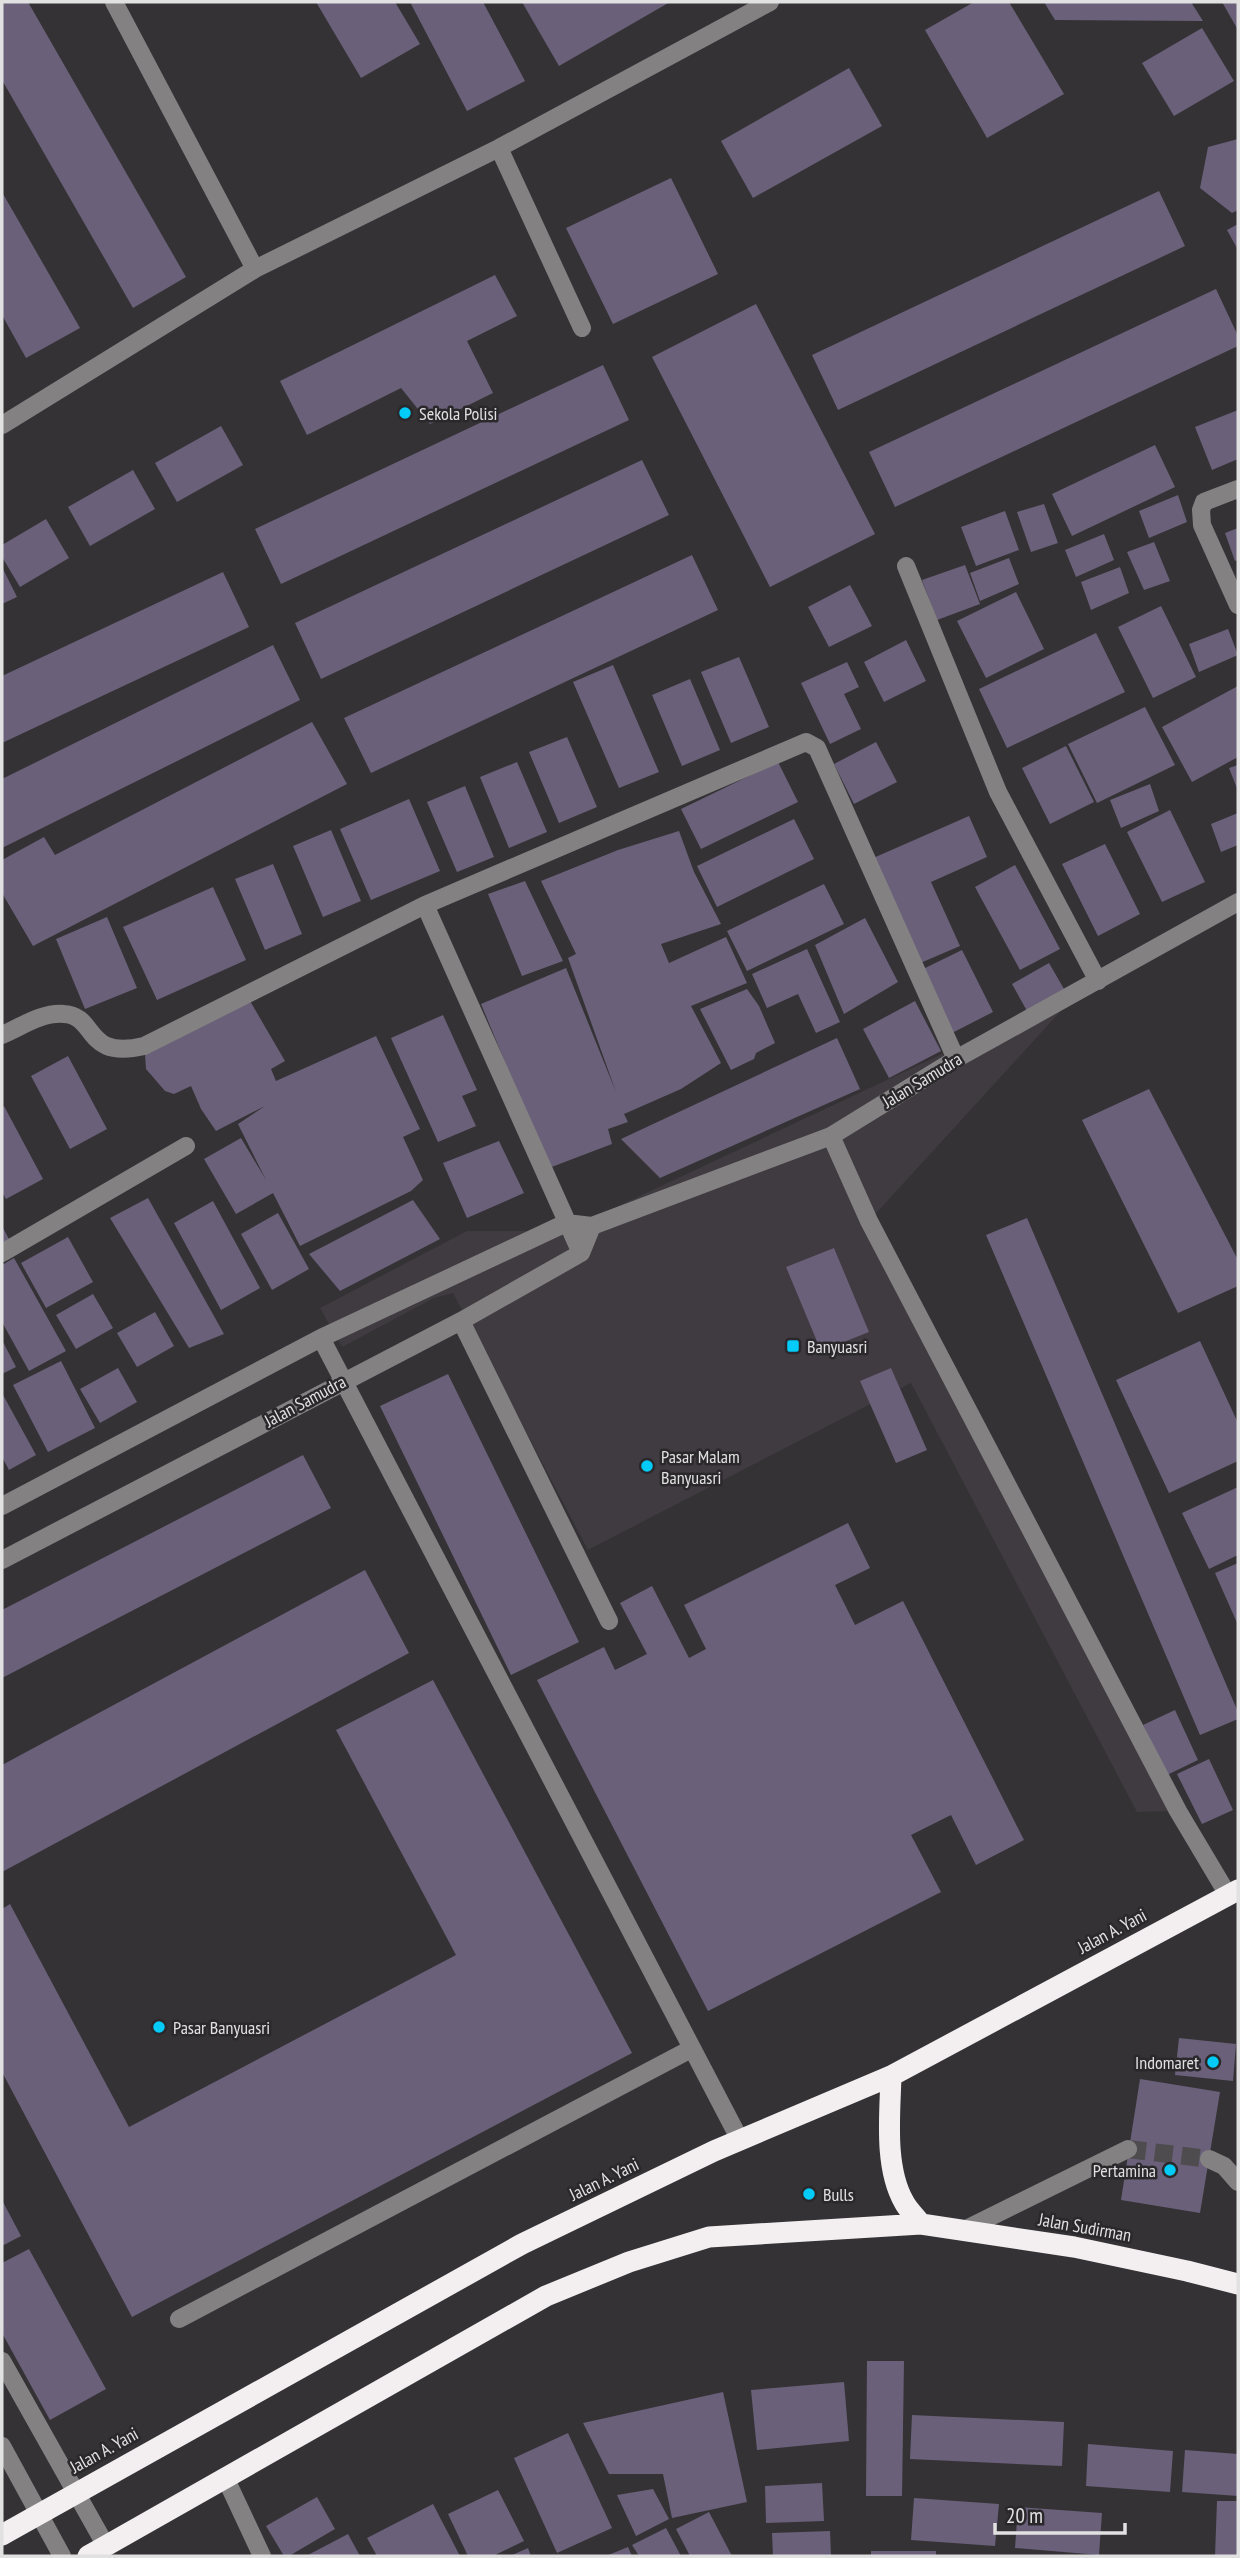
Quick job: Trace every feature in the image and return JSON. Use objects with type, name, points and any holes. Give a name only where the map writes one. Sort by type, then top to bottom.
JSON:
[{"type":"highway","name":"Jalan A. Yani","points":[[2,2535],[522,2244],[740,2140],[891,2076],[1235,1896]]},
{"type":"highway","points":[[891,2076],[889,2139],[894,2175],[904,2202],[921,2224]]},
{"type":"highway","points":[[97,2551],[546,2296],[629,2262],[709,2237],[921,2224]]},
{"type":"highway","name":"Jalan Sudirman","points":[[921,2224],[1074,2247],[1238,2284]]},
{"type":"street","points":[[114,2],[256,269]]},
{"type":"street","points":[[2,425],[256,269],[499,148],[770,2]]},
{"type":"street","points":[[499,148],[582,328]]},
{"type":"street","points":[[1238,489],[1205,502],[1200,518],[1238,605]]},
{"type":"street","points":[[906,566],[998,792],[1098,981]]},
{"type":"street","points":[[2,1035],[43,1016],[66,1014],[75,1016],[98,1041],[110,1049],[125,1050],[144,1046],[425,905],[806,742],[817,748],[956,1059]]},
{"type":"street","name":"Jalan Samudra","points":[[566,1223],[592,1226],[831,1136],[956,1059],[1238,902]]},
{"type":"street","points":[[425,905],[580,1254]]},
{"type":"street","points":[[831,1136],[888,1258],[1178,1811],[1235,1896]]},
{"type":"street","points":[[2,1253],[186,1146]]},
{"type":"street","points":[[2,1506],[321,1338],[566,1223]]},
{"type":"street","points":[[580,1254],[592,1226]]},
{"type":"street","name":"Jalan Samudra","points":[[2,1560],[461,1321],[580,1254]]},
{"type":"street","points":[[461,1321],[609,1621]]},
{"type":"street","points":[[321,1338],[740,2140]]},
{"type":"street","points":[[179,2319],[691,2049]]},
{"type":"street","points":[[964,2230],[1128,2149]]},
{"type":"street","points":[[1209,2159],[1224,2166],[1238,2182]]},
{"type":"street","points":[[2,2361],[77,2491],[97,2551]]},
{"type":"street","points":[[2,2446],[62,2556]]},
{"type":"street","points":[[225,2477],[262,2556]]},
{"type":"shaded area","name":"Pasar Malam Banyuasri","points":[[1081,989],[869,1221],[1178,1811],[1137,1812],[911,1383],[588,1550],[453,1293],[434,1298],[342,1347],[320,1308],[467,1231],[565,1231]]},
{"type":"building","points":[[2,2],[28,2],[186,277],[133,308],[2,80]]},
{"type":"building","points":[[316,2],[395,2],[420,44],[361,78]]},
{"type":"building","points":[[410,2],[483,2],[525,81],[467,111]]},
{"type":"building","points":[[522,2],[670,2],[559,66]]},
{"type":"building","points":[[974,2],[1009,2],[1064,94],[987,138],[925,30]]},
{"type":"building","points":[[1044,2],[1191,2],[1203,21],[1055,20]]},
{"type":"building","points":[[1222,2],[1238,2],[1238,30]]},
{"type":"building","points":[[1202,28],[1234,81],[1174,116],[1142,63]]},
{"type":"building","points":[[849,68],[882,126],[753,198],[721,141]]},
{"type":"building","points":[[1238,139],[1238,210],[1232,213],[1200,188],[1208,147]]},
{"type":"building","points":[[671,178],[718,274],[613,324],[566,228]]},
{"type":"building","points":[[1159,191],[1185,246],[838,410],[812,355]]},
{"type":"building","points":[[2,192],[80,328],[26,358],[2,315]]},
{"type":"building","points":[[1238,224],[1238,250],[1227,230]]},
{"type":"building","points":[[495,275],[517,316],[467,341],[493,393],[430,424],[401,388],[307,435],[280,381]]},
{"type":"building","points":[[1216,289],[1238,336],[1238,346],[895,507],[869,452]]},
{"type":"building","points":[[756,304],[875,534],[770,587],[652,357]]},
{"type":"building","points":[[603,365],[629,420],[281,584],[255,529]]},
{"type":"building","points":[[1238,410],[1238,459],[1212,470],[1195,427]]},
{"type":"building","points":[[221,426],[243,465],[177,502],[155,463]]},
{"type":"building","points":[[1155,445],[1175,487],[1072,536],[1052,494]]},
{"type":"building","points":[[642,460],[669,515],[321,679],[295,623]]},
{"type":"building","points":[[133,470],[155,509],[90,546],[68,507]]},
{"type":"building","points":[[1178,495],[1187,522],[1149,538],[1139,511]]},
{"type":"building","points":[[1044,504],[1058,543],[1031,552],[1017,512]]},
{"type":"building","points":[[1005,511],[1019,550],[976,566],[961,527]]},
{"type":"building","points":[[46,519],[69,558],[20,587],[2,557],[2,545]]},
{"type":"building","points":[[1238,528],[1238,560],[1235,561],[1225,533]]},
{"type":"building","points":[[1104,534],[1114,560],[1076,577],[1065,550]]},
{"type":"building","points":[[1154,542],[1170,581],[1144,590],[1127,552]]},
{"type":"building","points":[[692,555],[718,610],[371,773],[344,718]]},
{"type":"building","points":[[1009,558],[1019,584],[980,601],[970,573]]},
{"type":"building","points":[[965,565],[980,604],[937,620],[922,580]]},
{"type":"building","points":[[2,567],[17,597],[2,604]]},
{"type":"building","points":[[1120,567],[1129,593],[1091,610],[1081,582]]},
{"type":"building","points":[[223,572],[249,627],[2,743],[2,676]]},
{"type":"building","points":[[850,585],[872,626],[829,647],[808,607]]},
{"type":"building","points":[[1016,592],[1044,649],[986,678],[957,621]]},
{"type":"building","points":[[1161,606],[1196,677],[1153,698],[1118,627]]},
{"type":"building","points":[[1228,629],[1238,655],[1199,672],[1189,644]]},
{"type":"building","points":[[1096,633],[1125,692],[1007,748],[979,689]]},
{"type":"building","points":[[906,640],[926,681],[884,702],[864,662]]},
{"type":"building","points":[[273,645],[300,700],[2,848],[2,779]]},
{"type":"building","points":[[739,657],[769,727],[731,743],[701,672]]},
{"type":"building","points":[[847,662],[859,687],[844,694],[861,729],[830,744],[801,683]]},
{"type":"building","points":[[613,665],[659,772],[619,788],[573,682]]},
{"type":"building","points":[[690,679],[720,750],[682,766],[652,695]]},
{"type":"building","points":[[1238,686],[1238,757],[1192,782],[1162,727]]},
{"type":"building","points":[[1145,707],[1175,765],[1097,803],[1068,744]]},
{"type":"building","points":[[312,722],[347,784],[33,946],[2,893],[2,860],[44,837],[55,855]]},
{"type":"building","points":[[567,737],[597,807],[559,823],[529,752]]},
{"type":"building","points":[[876,742],[897,782],[854,804],[834,764]]},
{"type":"building","points":[[1066,746],[1094,802],[1050,824],[1022,768]]},
{"type":"building","points":[[517,762],[547,832],[509,848],[480,777]]},
{"type":"building","points":[[778,762],[798,802],[701,849],[681,809]]},
{"type":"building","points":[[1238,765],[1238,791],[1229,768]]},
{"type":"building","points":[[1150,784],[1159,811],[1121,828],[1110,800]]},
{"type":"building","points":[[465,786],[494,857],[457,872],[427,802]]},
{"type":"building","points":[[409,799],[440,871],[371,900],[340,829]]},
{"type":"building","points":[[1170,810],[1205,882],[1162,902],[1127,832]]},
{"type":"building","points":[[1238,813],[1238,845],[1221,852],[1211,824]]},
{"type":"building","points":[[969,816],[987,857],[931,882],[960,946],[918,964],[871,859]]},
{"type":"building","points":[[794,819],[814,859],[717,907],[697,866]]},
{"type":"building","points":[[331,830],[361,901],[323,917],[293,846]]},
{"type":"building","points":[[679,831],[694,872],[721,924],[661,944],[669,963],[726,937],[747,983],[691,1006],[721,1063],[681,1089],[624,1114],[628,1122],[608,1129],[612,1144],[549,1168],[481,1004],[566,968],[616,1092],[568,958],[576,954],[541,881],[618,850]]},
{"type":"building","points":[[1105,844],[1140,914],[1098,936],[1062,864]]},
{"type":"building","points":[[273,864],[302,934],[265,950],[235,879]]},
{"type":"building","points":[[1015,865],[1060,949],[1020,970],[975,887]]},
{"type":"building","points":[[525,881],[563,961],[522,976],[488,894]]},
{"type":"building","points":[[824,884],[844,924],[747,971],[727,931]]},
{"type":"building","points":[[213,887],[246,960],[157,1000],[123,927]]},
{"type":"building","points":[[107,917],[137,988],[85,1009],[56,939]]},
{"type":"building","points":[[865,918],[898,982],[844,1014],[815,945]]},
{"type":"building","points":[[807,949],[840,1022],[816,1033],[798,994],[767,1008],[752,974]]},
{"type":"building","points":[[962,950],[993,1012],[952,1033],[921,970]]},
{"type":"building","points":[[1049,963],[1064,989],[1027,1011],[1012,984]]},
{"type":"building","points":[[747,989],[759,1006],[775,1043],[756,1053],[754,1059],[731,1070],[700,1009]]},
{"type":"building","points":[[250,1001],[285,1061],[271,1069],[276,1081],[376,1036],[420,1129],[403,1137],[423,1180],[411,1191],[300,1246],[273,1193],[236,1214],[204,1159],[241,1138],[266,1180],[238,1124],[265,1106],[216,1131],[201,1109],[191,1086],[174,1094],[165,1091],[146,1069],[145,1054]]},
{"type":"building","points":[[915,1001],[941,1051],[889,1078],[863,1029]]},
{"type":"building","points":[[443,1015],[477,1090],[462,1096],[476,1126],[438,1142],[391,1038]]},
{"type":"building","points":[[837,1038],[860,1089],[660,1178],[621,1139]]},
{"type":"building","points":[[68,1056],[107,1129],[70,1149],[31,1076]]},
{"type":"building","points":[[1149,1089],[1238,1260],[1238,1286],[1178,1313],[1082,1120]]},
{"type":"building","points":[[4,1106],[43,1179],[6,1199],[2,1192]]},
{"type":"building","points":[[499,1141],[524,1193],[467,1218],[443,1163]]},
{"type":"building","points":[[148,1198],[224,1334],[189,1348],[110,1218]]},
{"type":"building","points":[[413,1200],[440,1239],[340,1291],[309,1254]]},
{"type":"building","points":[[213,1201],[260,1288],[221,1310],[174,1223]]},
{"type":"building","points":[[278,1213],[309,1269],[272,1290],[241,1234]]},
{"type":"building","points":[[1027,1218],[1238,1712],[1238,1719],[1200,1735],[986,1235]]},
{"type":"building","points":[[2,1226],[10,1241],[2,1245]]},
{"type":"building","points":[[68,1237],[93,1282],[46,1308],[21,1263]]},
{"type":"building","points":[[834,1248],[869,1332],[821,1351],[786,1267]]},
{"type":"building","points":[[14,1258],[66,1351],[29,1371],[2,1322],[2,1265]]},
{"type":"building","points":[[93,1294],[113,1328],[76,1349],[56,1315]]},
{"type":"building","points":[[155,1312],[174,1346],[137,1367],[117,1333]]},
{"type":"building","points":[[2,1340],[16,1367],[2,1374]]},
{"type":"building","points":[[1200,1341],[1238,1423],[1238,1461],[1169,1493],[1116,1380]]},
{"type":"building","points":[[61,1361],[95,1428],[48,1452],[13,1385]]},
{"type":"building","points":[[118,1368],[137,1402],[100,1423],[80,1389]]},
{"type":"building","points":[[891,1368],[927,1450],[896,1463],[860,1381]]},
{"type":"building","points":[[448,1374],[579,1642],[511,1675],[380,1406]]},
{"type":"building","points":[[2,1393],[36,1455],[9,1470],[2,1457]]},
{"type":"building","points":[[303,1455],[331,1508],[2,1678],[2,1610]]},
{"type":"building","points":[[1238,1487],[1238,1555],[1209,1569],[1182,1513]]},
{"type":"building","points":[[848,1523],[870,1568],[835,1585],[855,1625],[903,1601],[1024,1840],[976,1865],[951,1815],[911,1835],[941,1892],[708,2011],[537,1680],[604,1647],[615,1670],[647,1654],[620,1603],[652,1586],[689,1658],[706,1649],[684,1605]]},
{"type":"building","points":[[1238,1563],[1238,1625],[1215,1573]]},
{"type":"building","points":[[365,1570],[409,1653],[2,1872],[2,1765]]},
{"type":"building","points":[[433,1680],[632,2053],[132,2317],[2,2072],[2,1909],[10,1904],[129,2127],[456,1955],[336,1730]]},
{"type":"building","points":[[1175,1710],[1198,1760],[1167,1775],[1143,1725]]},
{"type":"building","points":[[1209,1759],[1233,1810],[1202,1824],[1177,1774]]},
{"type":"building","points":[[1179,2038],[1236,2044],[1233,2081],[1175,2075]]},
{"type":"building","points":[[1140,2079],[1220,2092],[1200,2213],[1121,2200]]},
{"type":"building","points":[[2,2200],[21,2236],[2,2246]]},
{"type":"building","points":[[29,2249],[106,2389],[50,2420],[2,2333],[2,2263]]},
{"type":"building","points":[[867,2361],[904,2361],[902,2496],[866,2496]]},
{"type":"building","points":[[844,2382],[849,2441],[757,2450],[751,2390]]},
{"type":"building","points":[[723,2392],[747,2502],[672,2518],[663,2474],[609,2474],[583,2423]]},
{"type":"building","points":[[912,2415],[1064,2422],[1062,2466],[910,2459]]},
{"type":"building","points":[[568,2433],[612,2528],[557,2553],[514,2458]]},
{"type":"building","points":[[1088,2444],[1173,2451],[1170,2492],[1086,2486]]},
{"type":"building","points":[[1185,2450],[1238,2454],[1238,2496],[1182,2492]]},
{"type":"building","points":[[822,2483],[824,2521],[766,2523],[765,2486]]},
{"type":"building","points":[[653,2489],[669,2519],[636,2536],[617,2495]]},
{"type":"building","points":[[498,2490],[524,2541],[493,2556],[468,2556],[448,2514]]},
{"type":"building","points":[[317,2497],[335,2529],[289,2556],[284,2556],[266,2526]]},
{"type":"building","points":[[914,2498],[999,2504],[995,2546],[911,2540]]},
{"type":"building","points":[[1217,2501],[1238,2501],[1238,2556],[1215,2556]]},
{"type":"building","points":[[433,2504],[460,2556],[377,2556],[367,2538]]},
{"type":"building","points":[[1018,2507],[1102,2513],[1099,2555],[1015,2548]]},
{"type":"building","points":[[709,2512],[732,2556],[690,2556],[676,2529]]},
{"type":"building","points":[[666,2528],[681,2556],[639,2556],[632,2545]]},
{"type":"building","points":[[830,2531],[831,2556],[773,2556],[772,2533]]},
{"type":"building","points":[[348,2534],[360,2556],[306,2556]]},
{"type":"building","points":[[628,2547],[632,2556],[606,2556]]},
{"type":"building","points":[[528,2548],[531,2556],[510,2556]]},
{"type":"building","points":[[871,2551],[936,2551],[936,2556],[871,2556]]},
{"type":"tunnel","points":[[1128,2149],[1209,2159]]},
{"type":"place","name":"Sekola Polisi","points":[[405,413]]},
{"type":"place","name":"Banyuasri","points":[[793,1346]]},
{"type":"place","name":"Pasar Malam Banyuasri","points":[[647,1466]]},
{"type":"place","name":"Pasar Banyuasri","points":[[159,2027]]},
{"type":"place","name":"Indomaret","points":[[1213,2062]]},
{"type":"place","name":"Pertamina","points":[[1170,2170]]},
{"type":"place","name":"Bulls","points":[[809,2194]]}]
